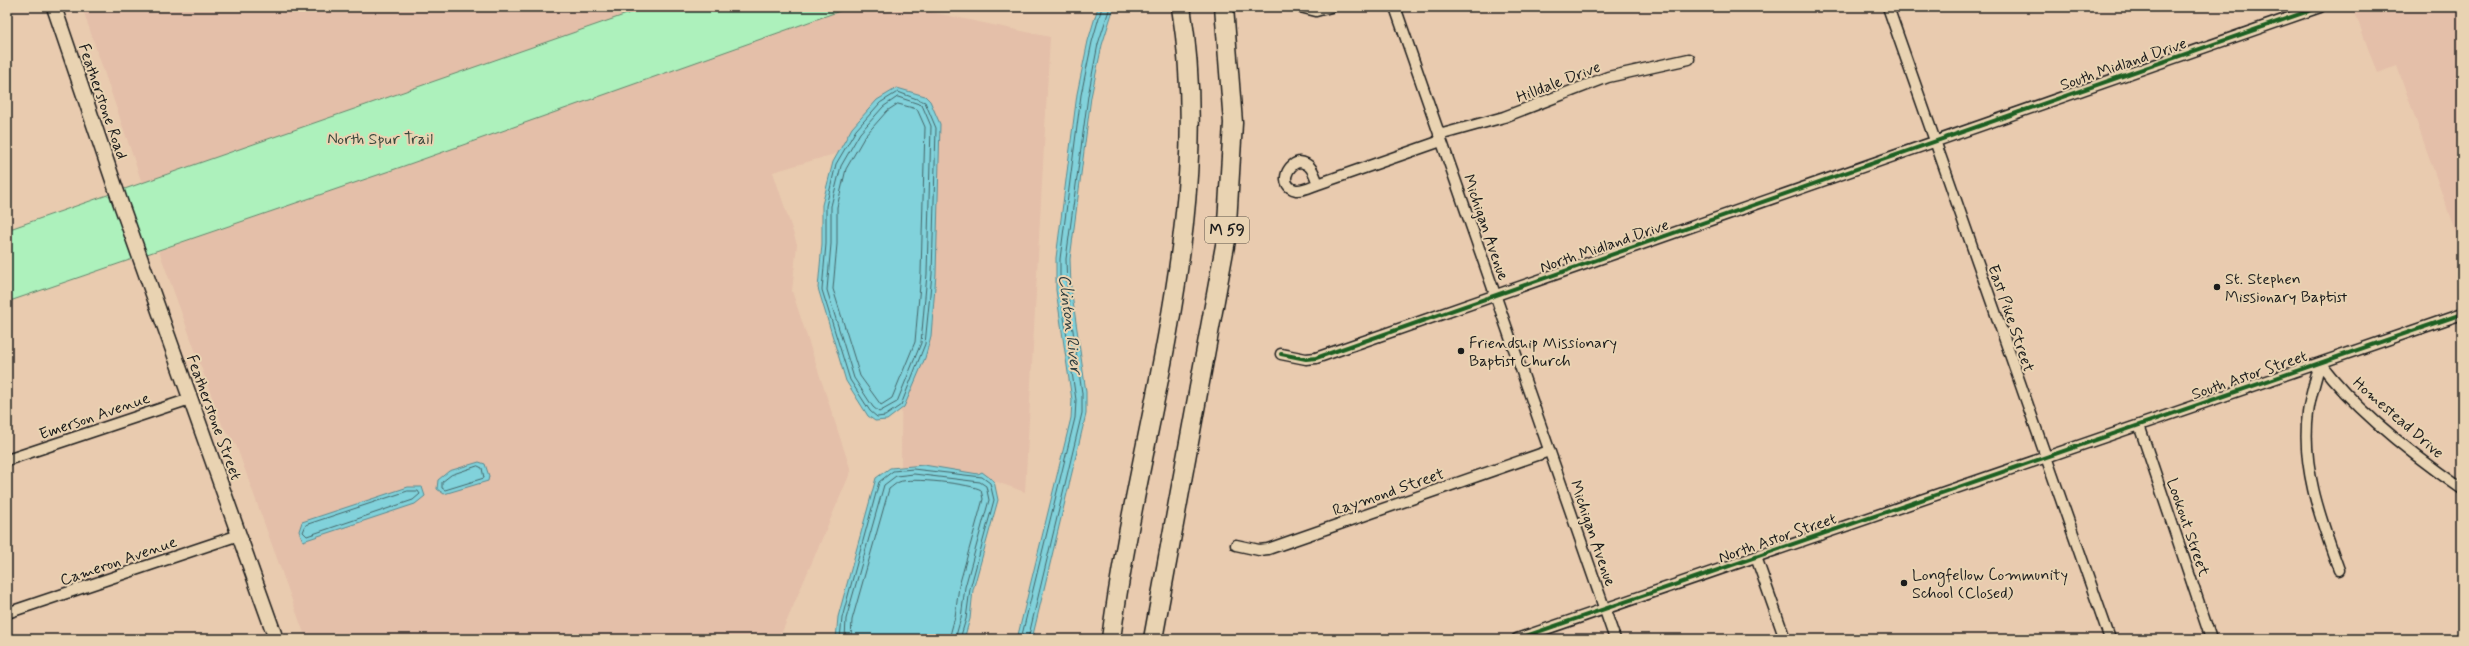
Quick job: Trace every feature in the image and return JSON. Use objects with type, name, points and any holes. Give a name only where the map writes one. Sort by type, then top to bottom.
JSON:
[{"type":"highway","name":"M 59","points":[[1111,639],[1186,224],[1191,135],[1187,58],[1181,7]]},
{"type":"highway","name":"M 59","points":[[1153,639],[1226,240],[1232,184],[1233,123],[1224,7]]},
{"type":"street","name":"Featherstone Road","points":[[54,7],[122,207]]},
{"type":"street","points":[[1300,7],[1316,11],[1331,7]]},
{"type":"street","name":"Michigan Avenue","points":[[1395,7],[1614,639]]},
{"type":"street","name":"East Pike Street","points":[[1888,7],[2044,458],[2110,639]]},
{"type":"street","name":"South Midland Drive","points":[[1934,142],[2320,7]]},
{"type":"street","name":"Hilldale Drive","points":[[1318,184],[1440,138],[1504,117],[1608,77],[1689,60]]},
{"type":"street","name":"North Midland Drive","points":[[1281,354],[1306,359],[1316,358],[1934,142]]},
{"type":"street","name":"Featherstone Street","points":[[122,207],[276,639]]},
{"type":"street","name":"South Astor Street","points":[[2044,458],[2462,314]]},
{"type":"street","points":[[2320,363],[2308,413],[2308,460],[2317,506],[2339,570]]},
{"type":"street","name":"Homestead Drive","points":[[2320,363],[2344,390],[2387,430],[2462,489]]},
{"type":"street","name":"Emerson Avenue","points":[[7,460],[190,399]]},
{"type":"street","name":"Lookout Street","points":[[2139,425],[2211,639]]},
{"type":"street","name":"Raymond Street","points":[[1236,545],[1259,550],[1268,549],[1549,451]]},
{"type":"street","name":"North Astor Street","points":[[1517,639],[2044,458]]},
{"type":"street","name":"Cameron Avenue","points":[[7,613],[239,535]]},
{"type":"street","points":[[1756,557],[1784,639]]},
{"type":"shaded area","points":[[82,7],[647,7],[142,183]]},
{"type":"shaded area","points":[[851,7],[907,7],[1050,37],[1025,492],[994,481],[901,466],[903,134],[773,172],[797,244],[792,291],[851,471],[779,639],[306,639],[236,445],[223,427],[159,251]]},
{"type":"shaded area","points":[[2353,7],[2462,7],[2462,251],[2397,66],[2377,73]]},
{"type":"green space","name":"North Spur Trail","points":[[647,7],[851,7],[401,167],[7,302],[7,230]]},
{"type":"water","name":"Clinton River","points":[[1098,7],[1114,7],[1102,45],[1091,97],[1070,259],[1071,288],[1086,392],[1086,414],[1032,639],[1017,639],[1071,418],[1072,400],[1056,290],[1056,258],[1077,94],[1088,41]]},
{"type":"water","points":[[897,88],[925,96],[930,101],[940,124],[936,274],[931,336],[925,358],[904,407],[887,420],[875,421],[868,416],[846,381],[818,288],[822,244],[822,205],[833,162],[852,128],[877,100]]},
{"type":"water","points":[[479,462],[485,464],[489,476],[488,481],[444,494],[437,489],[438,480],[449,471]]},
{"type":"water","points":[[924,465],[978,474],[982,472],[994,481],[998,500],[973,590],[970,619],[964,639],[836,639],[838,617],[876,478],[890,468]]},
{"type":"water","points":[[408,487],[422,487],[425,496],[415,504],[303,541],[299,531],[302,522]]},
{"type":"cycle path","points":[[1281,354],[1306,359],[1316,358],[2320,7]]},
{"type":"cycle path","points":[[1517,639],[2462,314]]},
{"type":"place","name":"St. Stephen Missionary Baptist","points":[[2217,287]]},
{"type":"place","name":"Friendship Missionary Baptist Church","points":[[1461,351]]},
{"type":"place","name":"Longfellow Community School (Closed)","points":[[1904,583]]}]
